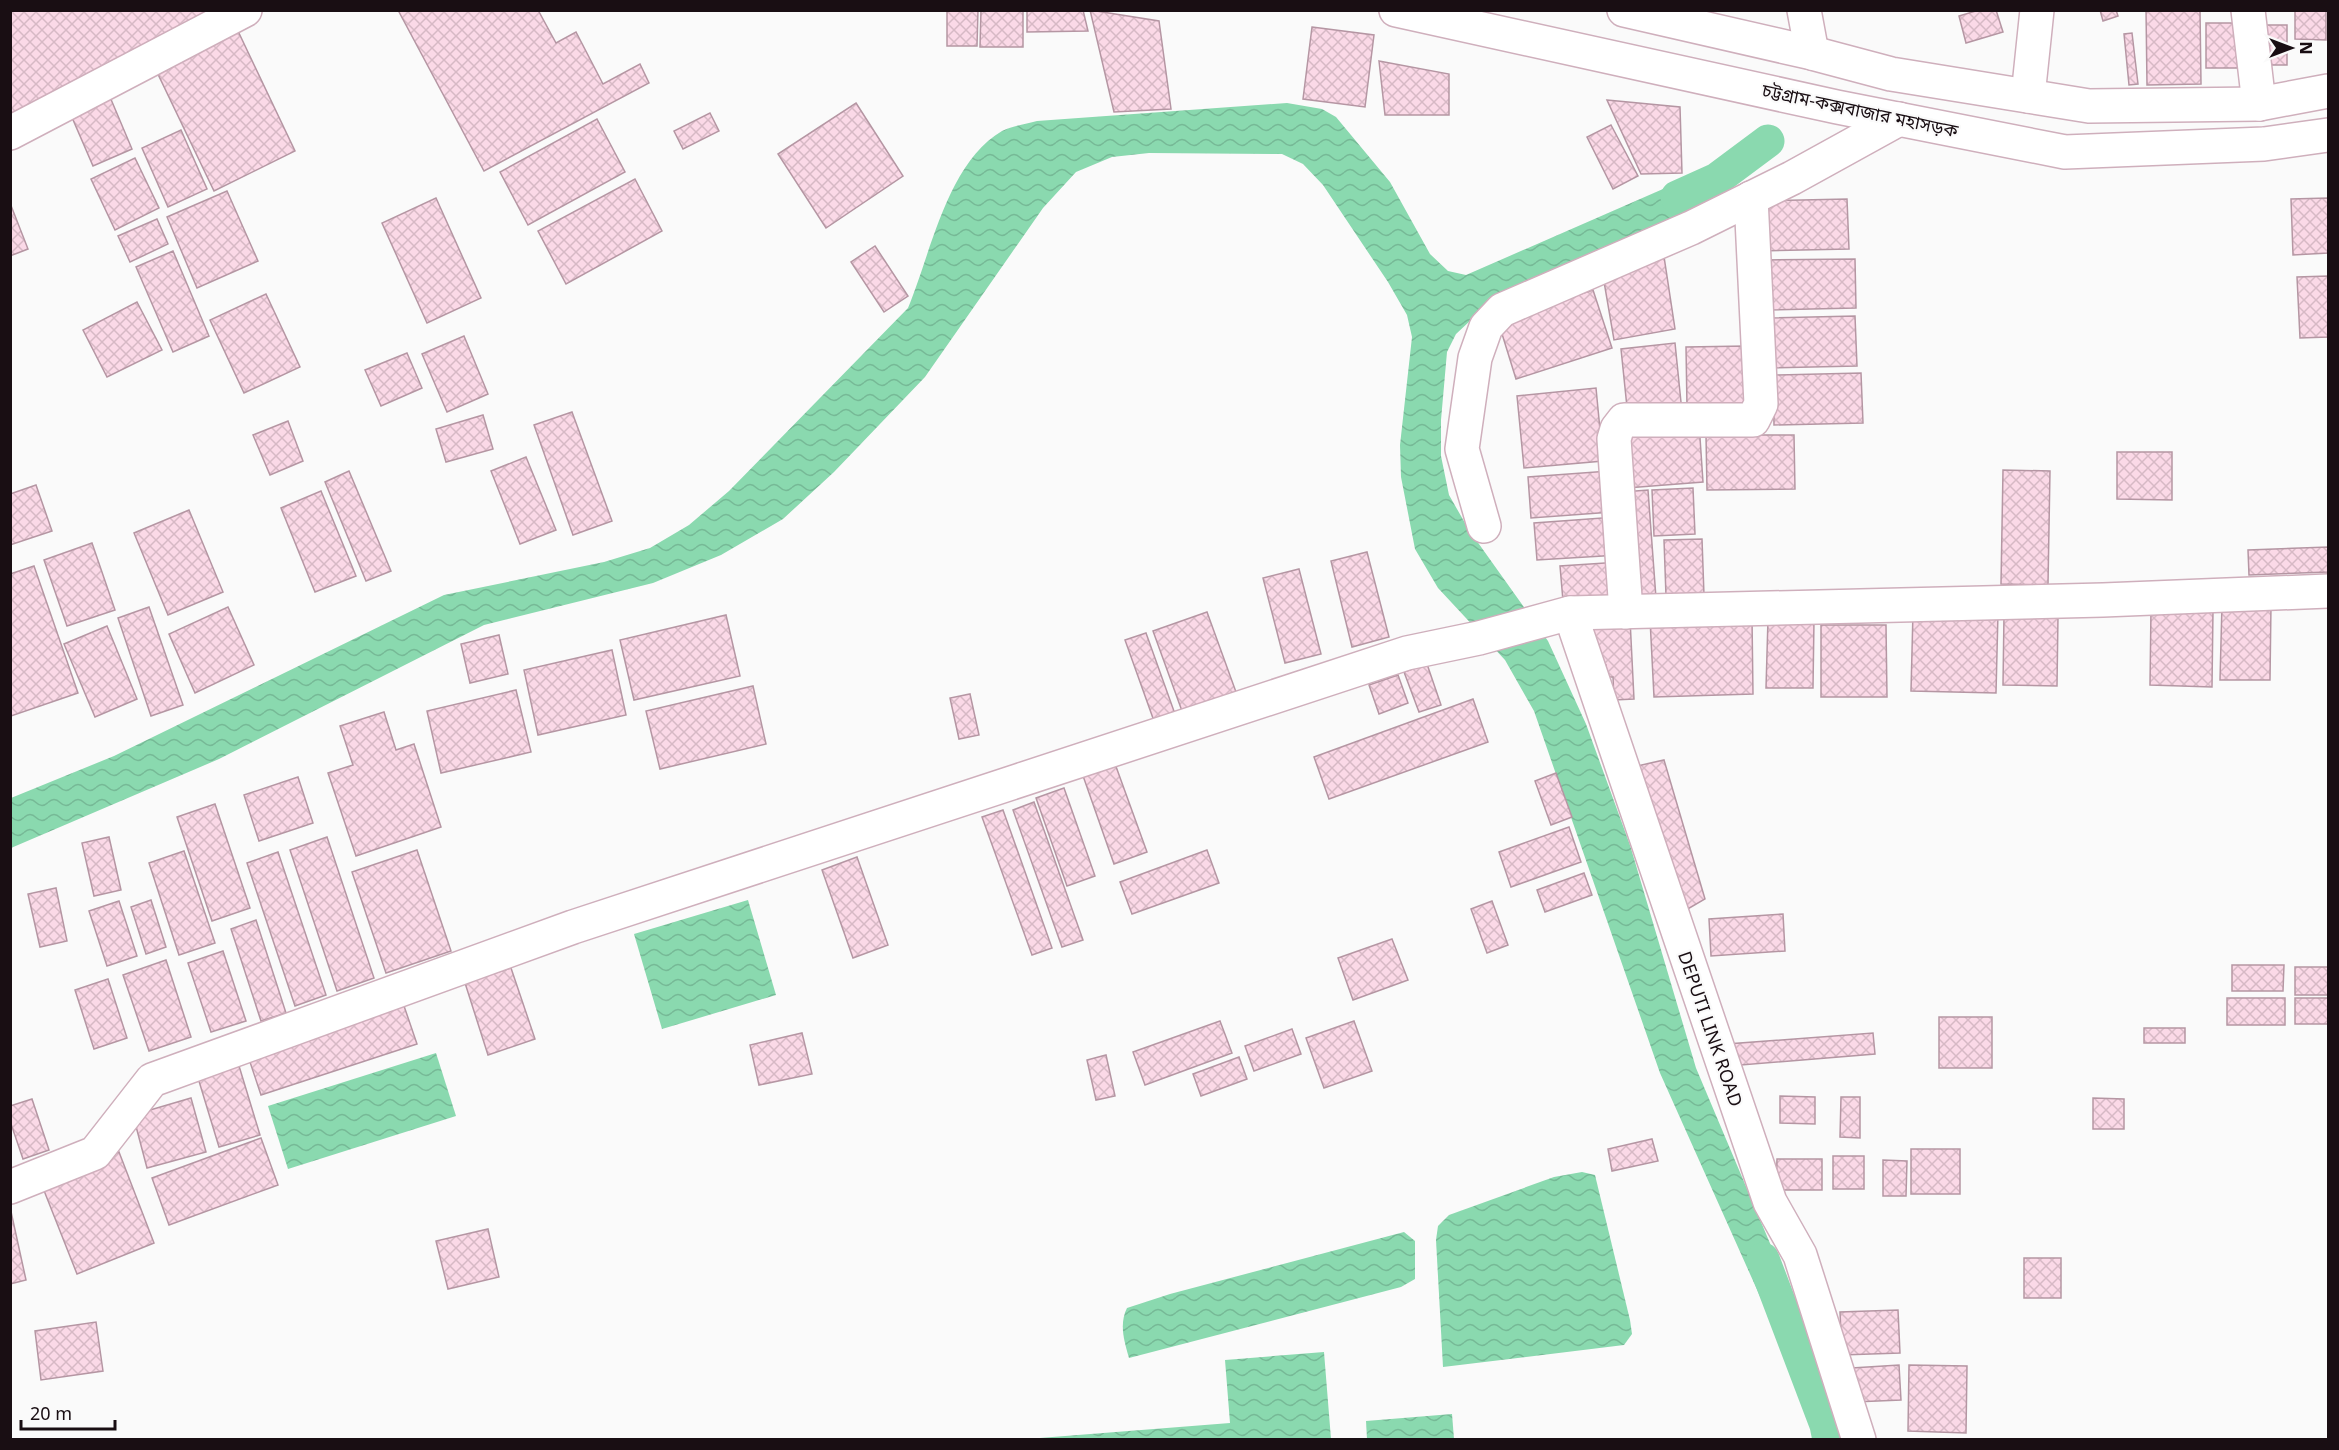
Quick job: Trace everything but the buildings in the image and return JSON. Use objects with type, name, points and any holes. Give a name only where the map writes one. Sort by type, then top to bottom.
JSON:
[{"type":"main road","points":[[10,133],[245,10]]},
{"type":"main road","name":"চট্টগ্রাম-কক্সবাজার মহাসড়ক","points":[[1396,10],[1899,120],[2065,152],[2264,144],[2328,135]]},
{"type":"main road","points":[[1624,10],[1812,53],[1891,74],[2089,106],[2259,104],[2328,91]]},
{"type":"main road","points":[[1804,10],[1812,53]]},
{"type":"main road","points":[[2028,96],[2037,10]]},
{"type":"main road","points":[[2248,10],[2259,104]]},
{"type":"main road","points":[[1484,526],[1462,449],[1475,358],[1486,327],[1502,310],[1691,228],[1899,120]]},
{"type":"main road","points":[[1626,612],[1614,439],[1617,429],[1624,420],[1753,420],[1761,404],[1751,198]]},
{"type":"main road","points":[[10,1186],[95,1153],[152,1080],[573,927],[1407,653],[1479,638],[1556,618],[1626,612],[2103,600],[2328,591]]},
{"type":"main road","name":"DEPUTI LINK ROAD","points":[[1556,618],[1770,1202],[1800,1255],[1859,1440]]},
{"type":"water","points":[[1287,103],[1322,109],[1336,117],[1390,182],[1430,254],[1448,271],[1466,275],[1695,175],[1706,172],[1717,179],[1713,199],[1705,207],[1471,320],[1456,334],[1447,352],[1441,420],[1441,456],[1449,495],[1469,530],[1548,641],[1586,724],[1630,845],[1696,1068],[1788,1286],[1778,1300],[1763,1303],[1660,1073],[1534,711],[1505,660],[1438,588],[1415,549],[1401,477],[1400,445],[1412,337],[1407,315],[1388,282],[1323,185],[1303,164],[1282,154],[1149,153],[1112,157],[1076,172],[1043,208],[925,377],[834,472],[783,519],[721,555],[653,583],[484,625],[219,759],[11,848],[11,798],[114,756],[444,595],[604,562],[650,548],[689,525],[729,491],[908,308],[933,236],[954,187],[967,164],[983,146],[1002,131],[1037,121]]},
{"type":"water","points":[[748,900],[776,995],[662,1029],[634,934]]},
{"type":"water","points":[[436,1053],[456,1116],[288,1169],[268,1106]]},
{"type":"water","points":[[1582,1172],[1595,1175],[1632,1334],[1624,1345],[1443,1367],[1436,1240],[1438,1226],[1449,1215],[1554,1177]]},
{"type":"water","points":[[1404,1232],[1415,1241],[1415,1279],[1401,1287],[1129,1358],[1123,1326],[1127,1308],[1170,1294]]},
{"type":"water","points":[[1324,1352],[1331,1439],[1027,1439],[1230,1423],[1225,1360]]},
{"type":"water","points":[[1452,1414],[1454,1439],[1367,1439],[1366,1421]]},
{"type":"waterway","points":[[1677,197],[1717,179],[1768,141]]},
{"type":"waterway","points":[[1763,1259],[1826,1425],[1829,1440]]}]
